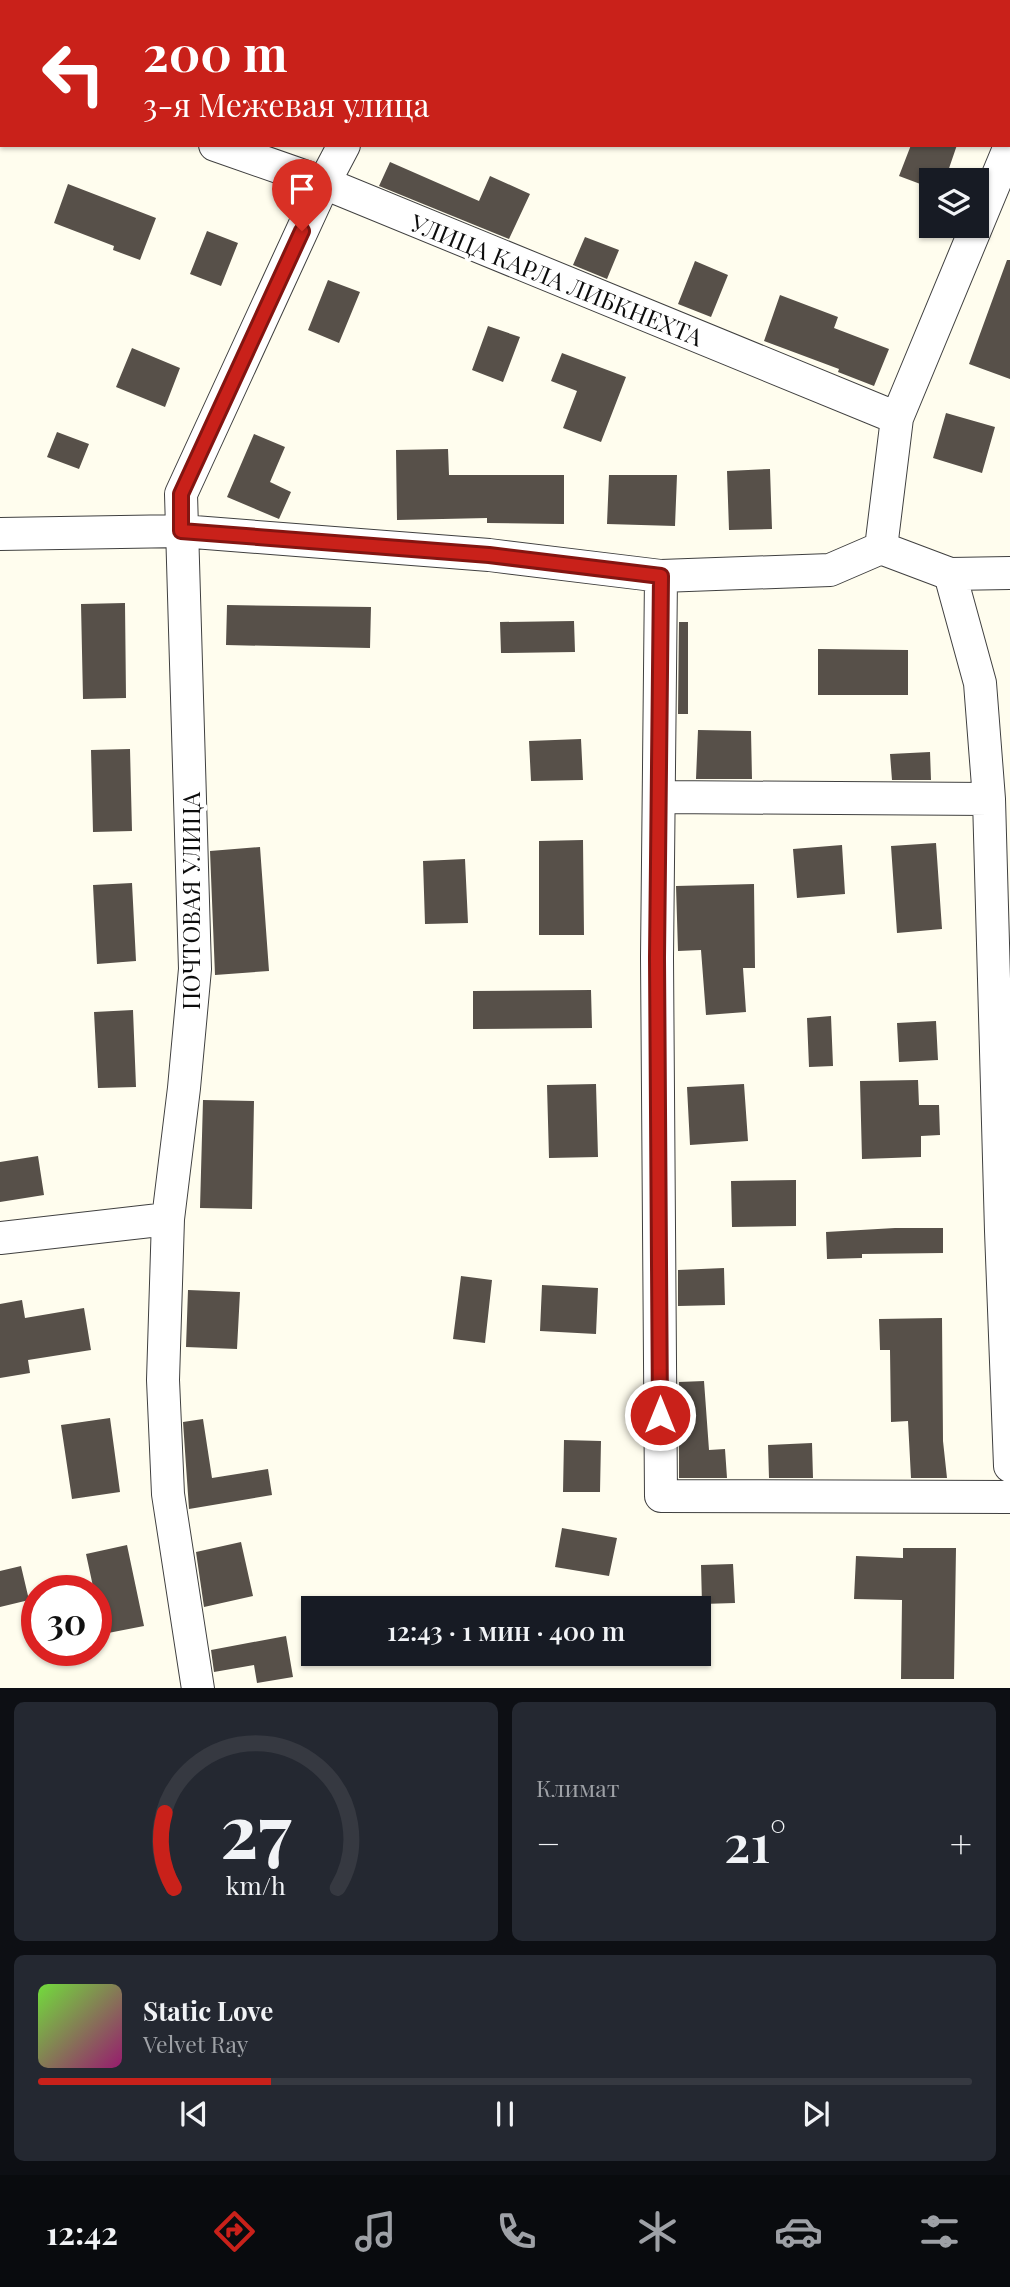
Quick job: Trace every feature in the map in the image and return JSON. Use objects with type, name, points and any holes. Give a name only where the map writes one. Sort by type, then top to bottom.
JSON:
[{"type":"street","name":"УЛИЦА КАРЛА ЛИБКНЕХТА","points":[[221,147],[324,183],[897,418]]},
{"type":"street","name":"ПОЧТОВАЯ УЛИЦА","points":[[198,1688],[168,1494],[163,1380],[168,1219],[195,969],[181,494],[343,147]]},
{"type":"street","points":[[881,548],[897,418],[1010,147]]},
{"type":"street","points":[[0,534],[181,531],[489,555],[661,576],[830,570],[881,548],[950,574],[1010,573]]},
{"type":"street","points":[[950,574],[980,683],[989,799],[1006,1256],[1010,1466]]},
{"type":"street","points":[[661,576],[657,958],[661,1496],[1010,1497]]},
{"type":"street","points":[[660,797],[989,799]]},
{"type":"street","points":[[0,1238],[168,1219]]},
{"type":"building","points":[[910,147],[956,147],[949,168],[919,168],[919,184],[899,176]]},
{"type":"building","points":[[390,162],[479,201],[490,176],[530,194],[509,239],[379,186]]},
{"type":"building","points":[[68,184],[156,218],[140,260],[113,250],[114,246],[54,223]]},
{"type":"building","points":[[207,231],[238,243],[221,286],[190,274]]},
{"type":"building","points":[[585,237],[619,250],[607,279],[573,265]]},
{"type":"building","points":[[1007,260],[1010,260],[1010,379],[969,364]]},
{"type":"building","points":[[695,261],[728,275],[711,317],[678,304]]},
{"type":"building","points":[[328,280],[360,292],[339,343],[308,330]]},
{"type":"building","points":[[780,295],[838,317],[834,328],[889,349],[874,386],[838,372],[839,369],[764,341]]},
{"type":"building","points":[[488,326],[520,337],[503,382],[472,370]]},
{"type":"building","points":[[132,348],[180,368],[165,407],[116,387]]},
{"type":"building","points":[[562,353],[626,377],[601,442],[563,428],[577,391],[551,381]]},
{"type":"building","points":[[946,413],[995,427],[982,473],[933,458]]},
{"type":"building","points":[[57,432],[89,444],[79,469],[47,457]]},
{"type":"building","points":[[254,434],[285,447],[270,482],[291,492],[279,519],[227,497]]},
{"type":"building","points":[[448,449],[449,475],[564,475],[564,524],[487,523],[487,518],[397,520],[396,450]]},
{"type":"building","points":[[770,469],[772,529],[729,530],[727,471]]},
{"type":"building","points":[[609,475],[677,475],[675,526],[607,524]]},
{"type":"building","points":[[125,603],[126,698],[83,699],[81,604]]},
{"type":"building","points":[[227,605],[371,607],[370,648],[226,645]]},
{"type":"building","points":[[574,621],[575,652],[501,653],[500,622]]},
{"type":"building","points":[[679,622],[688,622],[688,714],[678,714]]},
{"type":"building","points":[[818,649],[908,650],[908,695],[818,695]]},
{"type":"building","points":[[698,730],[751,731],[752,779],[696,779]]},
{"type":"building","points":[[581,739],[583,780],[531,781],[529,741]]},
{"type":"building","points":[[130,749],[132,831],[93,832],[91,750]]},
{"type":"building","points":[[930,752],[931,780],[892,780],[890,754]]},
{"type":"building","points":[[583,840],[584,935],[539,935],[539,841]]},
{"type":"building","points":[[936,843],[942,929],[897,933],[891,846]]},
{"type":"building","points":[[842,845],[845,894],[797,898],[793,849]]},
{"type":"building","points":[[260,847],[269,971],[215,975],[210,851]]},
{"type":"building","points":[[465,859],[468,923],[425,924],[423,861]]},
{"type":"building","points":[[132,883],[136,961],[97,964],[93,885]]},
{"type":"building","points":[[754,884],[755,968],[743,968],[746,1012],[706,1015],[701,950],[678,951],[676,886]]},
{"type":"building","points":[[591,990],[592,1028],[473,1029],[473,991]]},
{"type":"building","points":[[133,1010],[136,1087],[98,1088],[94,1012]]},
{"type":"building","points":[[831,1016],[833,1066],[809,1067],[807,1018]]},
{"type":"building","points":[[936,1021],[938,1060],[899,1062],[897,1023]]},
{"type":"building","points":[[918,1080],[919,1105],[939,1105],[940,1135],[921,1136],[921,1157],[862,1159],[860,1081]]},
{"type":"building","points":[[596,1084],[598,1157],[549,1158],[547,1085]]},
{"type":"building","points":[[744,1084],[748,1141],[690,1145],[687,1087]]},
{"type":"building","points":[[203,1100],[254,1101],[252,1209],[200,1208]]},
{"type":"building","points":[[38,1156],[44,1195],[0,1202],[0,1162]]},
{"type":"building","points":[[796,1180],[796,1226],[732,1227],[731,1181]]},
{"type":"building","points":[[943,1228],[943,1253],[862,1254],[862,1258],[827,1259],[826,1232]]},
{"type":"building","points":[[724,1268],[725,1305],[678,1306],[678,1270]]},
{"type":"building","points":[[461,1276],[492,1280],[485,1343],[453,1339]]},
{"type":"building","points":[[542,1285],[598,1288],[596,1334],[540,1331]]},
{"type":"building","points":[[188,1290],[240,1292],[237,1349],[186,1347]]},
{"type":"building","points":[[22,1300],[25,1318],[84,1308],[91,1350],[28,1360],[30,1373],[0,1378],[0,1304]]},
{"type":"building","points":[[942,1318],[943,1441],[947,1478],[911,1478],[908,1421],[891,1422],[890,1350],[880,1350],[879,1319]]},
{"type":"building","points":[[704,1381],[709,1450],[725,1449],[727,1478],[679,1478],[679,1382]]},
{"type":"building","points":[[110,1418],[120,1492],[72,1499],[61,1425]]},
{"type":"building","points":[[203,1419],[212,1478],[268,1469],[272,1495],[189,1509],[183,1422]]},
{"type":"building","points":[[564,1440],[601,1441],[600,1492],[563,1492]]},
{"type":"building","points":[[812,1443],[813,1478],[769,1478],[768,1445]]},
{"type":"building","points":[[562,1528],[617,1538],[609,1576],[555,1567]]},
{"type":"building","points":[[241,1542],[253,1596],[204,1607],[196,1552]]},
{"type":"building","points":[[127,1545],[144,1626],[112,1632],[112,1575],[91,1575],[86,1554]]},
{"type":"building","points":[[903,1548],[956,1548],[954,1679],[901,1679],[902,1600],[854,1599],[856,1556],[903,1558]]},
{"type":"building","points":[[733,1564],[735,1603],[711,1604],[711,1596],[702,1596],[701,1565]]},
{"type":"building","points":[[21,1566],[23,1575],[21,1575],[21,1602],[0,1607],[0,1571]]},
{"type":"building","points":[[286,1636],[293,1677],[257,1683],[254,1665],[214,1672],[211,1650]]},
{"type":"route","points":[[302,231],[181,494],[181,531],[489,555],[661,576],[657,958],[660,1415]]}]
